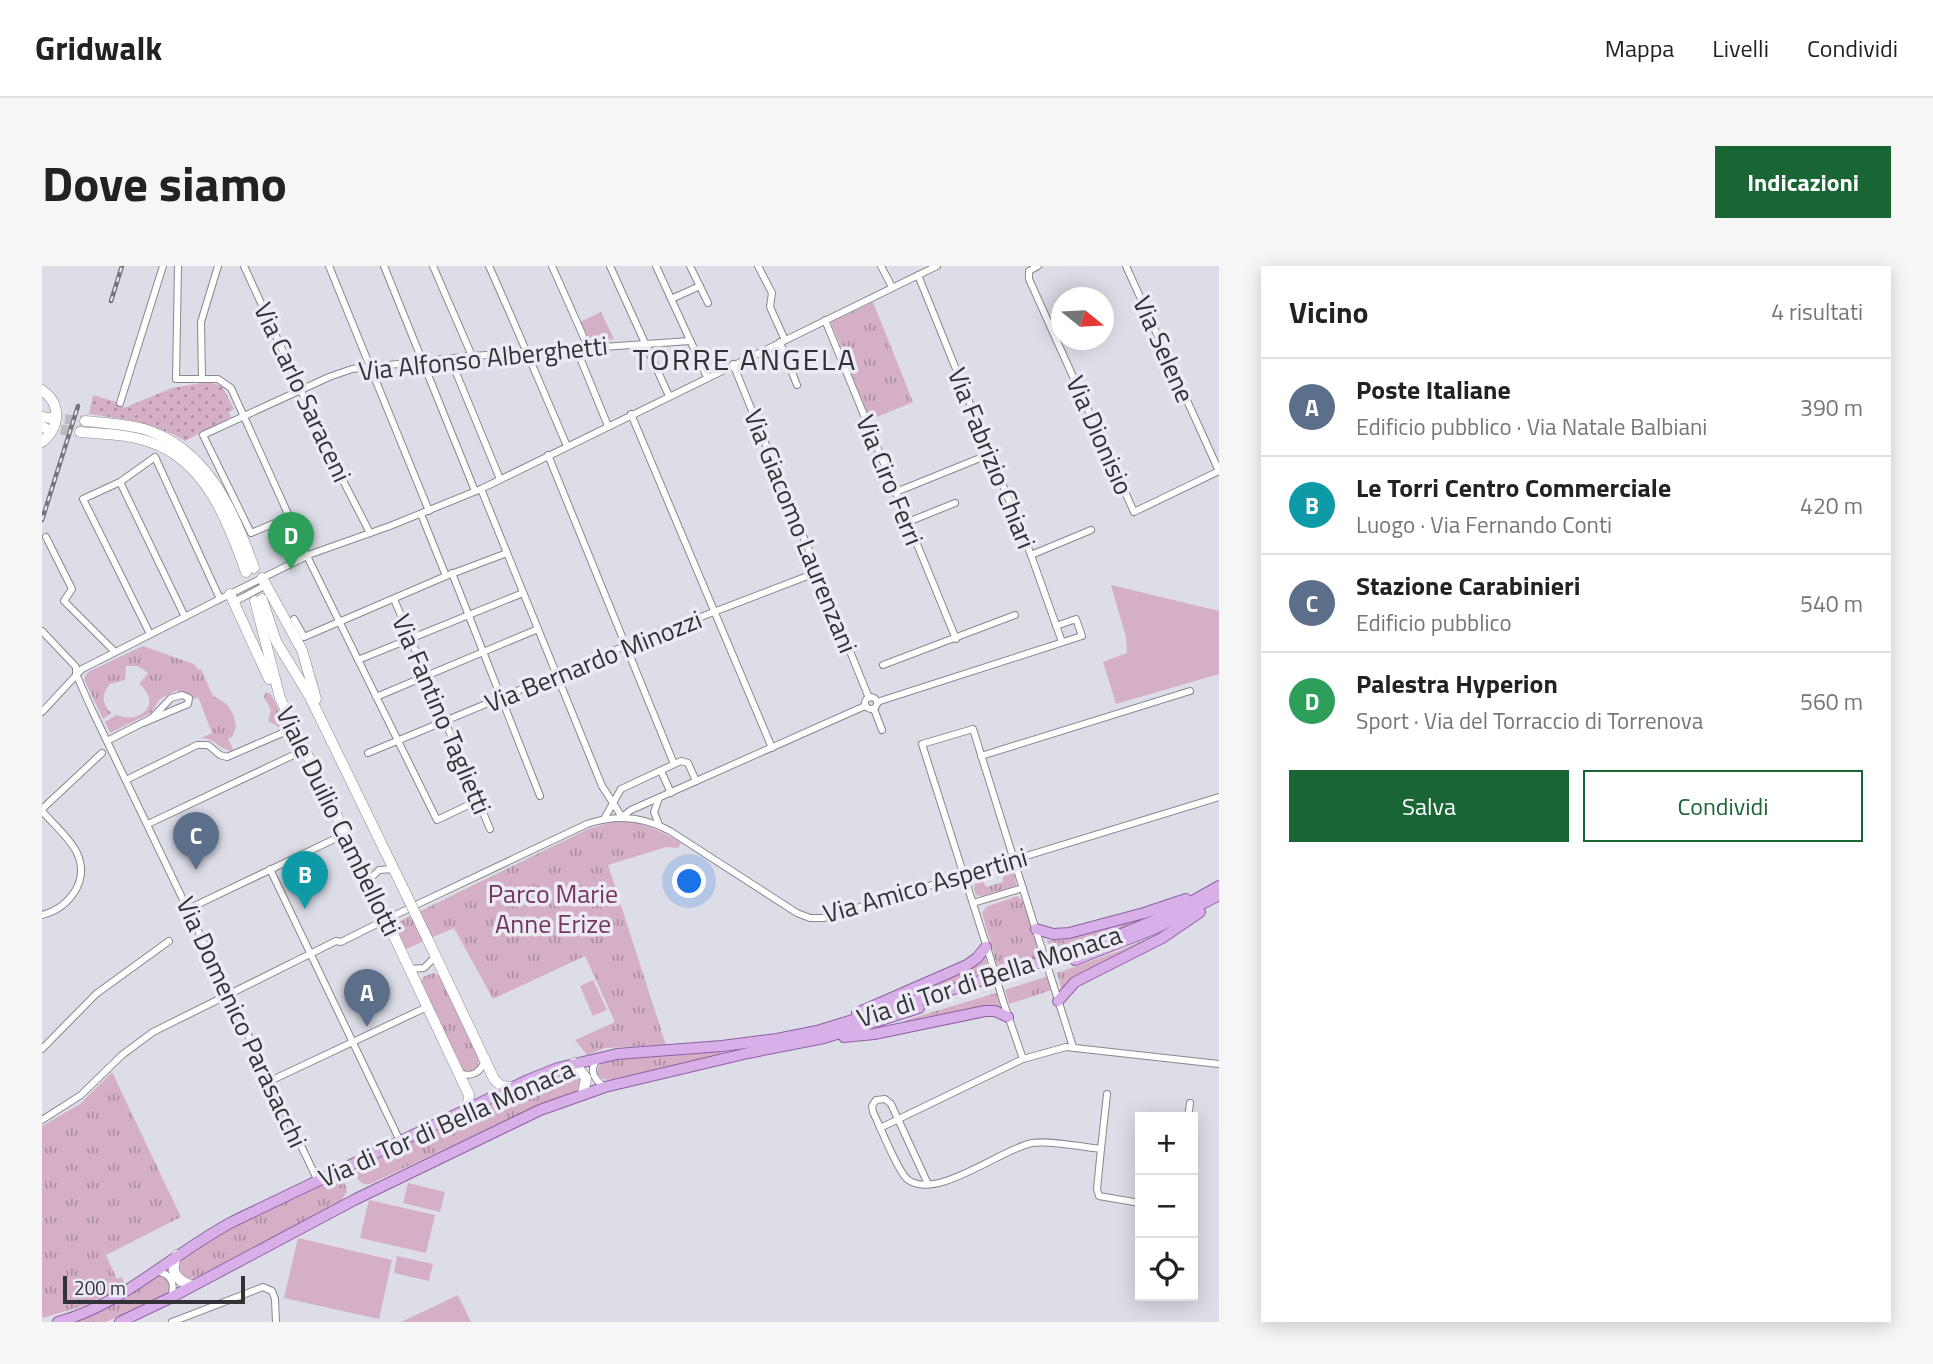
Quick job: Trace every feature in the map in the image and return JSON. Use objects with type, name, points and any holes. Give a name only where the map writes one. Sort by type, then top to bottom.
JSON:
[{"type":"main road","points":[[42,390],[53,402],[57,417],[53,429],[42,442]]},
{"type":"main road","points":[[80,432],[142,439],[164,447],[186,463],[211,493],[250,570],[219,489],[195,458],[176,443],[153,432],[132,426],[85,421]]},
{"type":"main road","points":[[264,582],[304,655],[320,716]]},
{"type":"main road","points":[[228,598],[280,698]]},
{"type":"main road","name":"Viale Duilio Cambellotti","points":[[464,1111],[470,1097],[280,698],[259,600],[276,641],[320,716],[497,1084],[513,1087]]},
{"type":"main road","points":[[1038,935],[1073,932],[1218,891]]},
{"type":"main road","points":[[1058,1000],[1075,982],[1172,933],[1218,891]]},
{"type":"main road","points":[[120,1322],[356,1199],[540,1110],[605,1087],[760,1051],[1110,948],[1173,920],[1218,891]]},
{"type":"main road","points":[[820,1034],[964,967],[988,952]]},
{"type":"main road","points":[[820,1034],[874,1034],[985,1011],[1008,1017]]},
{"type":"main road","name":"Via di Tor di Bella Monaca","points":[[58,1322],[104,1304],[222,1227],[513,1087],[574,1063],[601,1057],[736,1045],[820,1034]]},
{"type":"main road","points":[[574,1063],[586,1078],[583,1094]]},
{"type":"main road","points":[[178,1254],[173,1265],[174,1273],[181,1281],[191,1286]]},
{"type":"street","points":[[120,403],[163,266]]},
{"type":"street","points":[[178,266],[176,379],[218,379],[226,383],[437,820],[477,802]]},
{"type":"street","points":[[202,379],[201,322],[218,266]]},
{"type":"street","name":"Via Carlo Saraceni","points":[[244,266],[336,467],[370,533]]},
{"type":"street","points":[[329,266],[429,511]]},
{"type":"street","points":[[384,266],[603,786],[622,817],[631,810],[865,706]]},
{"type":"street","points":[[433,266],[472,356]]},
{"type":"street","points":[[489,266],[567,446]]},
{"type":"street","points":[[552,266],[588,347]]},
{"type":"street","points":[[610,266],[669,396]]},
{"type":"street","points":[[656,266],[707,377]]},
{"type":"street","points":[[690,266],[708,303]]},
{"type":"street","points":[[758,266],[772,296],[770,307],[797,385]]},
{"type":"street","points":[[881,266],[892,287]]},
{"type":"street","points":[[42,712],[76,674],[150,634],[264,582],[307,555],[392,526],[478,490],[937,266]]},
{"type":"street","name":"Via Dionisio","points":[[1038,266],[1028,273],[1029,279],[1134,512],[1219,471]]},
{"type":"street","name":"Via Selene","points":[[1126,266],[1219,471]]},
{"type":"street","name":"Via Fabrizio Chiari","points":[[918,275],[1031,555],[1062,642]]},
{"type":"street","points":[[671,299],[700,286]]},
{"type":"street","name":"Via Ciro Ferri","points":[[825,320],[956,639]]},
{"type":"street","name":"Via Alfonso Alberghetti","points":[[289,517],[250,533],[203,435],[341,372],[472,356],[690,341]]},
{"type":"street","points":[[576,348],[608,426]]},
{"type":"street","points":[[450,358],[500,479]]},
{"type":"street","name":"Via Giacomo Laurenzani","points":[[733,364],[869,698]]},
{"type":"street","points":[[631,414],[772,748]]},
{"type":"street","points":[[896,492],[990,454]]},
{"type":"street","points":[[548,456],[674,764]]},
{"type":"street","points":[[150,634],[83,499],[120,482],[155,457],[228,598]]},
{"type":"street","points":[[120,482],[185,617]]},
{"type":"street","points":[[908,522],[955,503]]},
{"type":"street","points":[[421,514],[469,615],[540,796]]},
{"type":"street","points":[[1031,555],[1091,530]]},
{"type":"street","points":[[46,537],[72,589],[64,601],[115,652]]},
{"type":"street","points":[[294,619],[304,637],[507,553]]},
{"type":"street","name":"Via Bernardo Minozzi","points":[[369,753],[625,646],[818,572]]},
{"type":"street","points":[[358,660],[523,593]]},
{"type":"street","name":"Via Fantino Taglietti","points":[[394,598],[490,829]]},
{"type":"street","points":[[883,665],[1015,615]]},
{"type":"street","points":[[865,706],[870,710],[876,705],[1082,636],[1076,619],[1056,626]]},
{"type":"street","points":[[376,697],[538,629]]},
{"type":"street","name":"Via Domenico Parasacchi","points":[[42,631],[76,667],[76,674],[107,741],[318,1181]]},
{"type":"street","points":[[981,756],[1190,691]]},
{"type":"street","points":[[107,741],[152,718],[171,698],[181,695],[189,698],[188,704],[143,723]]},
{"type":"street","points":[[865,706],[866,700],[873,698],[882,730]]},
{"type":"street","points":[[126,780],[197,745],[208,745],[227,757],[294,728]]},
{"type":"street","points":[[1023,1059],[922,744],[973,729],[1073,1046]]},
{"type":"street","points":[[148,824],[304,750]]},
{"type":"street","points":[[42,915],[69,901],[78,885],[80,869],[75,850],[42,810],[102,753]]},
{"type":"street","points":[[604,819],[621,789],[681,761],[687,762],[696,781]]},
{"type":"street","points":[[661,771],[671,793]]},
{"type":"street","name":"Via Amico Aspertini","points":[[418,904],[584,825],[622,817],[659,825],[791,909],[810,918],[830,917],[1219,797]]},
{"type":"street","points":[[659,798],[654,811],[659,825]]},
{"type":"street","points":[[188,909],[345,834]]},
{"type":"street","points":[[270,869],[400,1141]]},
{"type":"street","points":[[368,881],[379,870],[394,869]]},
{"type":"street","points":[[974,903],[1023,888]]},
{"type":"street","points":[[391,917],[408,909]]},
{"type":"street","points":[[42,1120],[81,1095],[117,1059],[145,1037],[336,941],[341,942],[381,922]]},
{"type":"street","points":[[42,1049],[96,994],[169,941]]},
{"type":"street","points":[[409,969],[424,968],[435,957]]},
{"type":"street","points":[[270,1082],[427,1007]]},
{"type":"street","points":[[880,1128],[1023,1059],[1073,1046],[1219,1064]]},
{"type":"street","points":[[601,1057],[594,1064],[593,1072],[597,1081],[605,1087]]},
{"type":"street","points":[[458,1072],[466,1076],[474,1074],[485,1060]]},
{"type":"street","points":[[1107,1094],[1097,1189],[1099,1196],[1135,1202]]},
{"type":"street","points":[[928,1184],[889,1101],[878,1099],[872,1108],[880,1128],[905,1177],[914,1182],[928,1184],[948,1181],[1031,1143],[1101,1149]]},
{"type":"street","points":[[1189,1112],[1190,1103]]},
{"type":"street","points":[[155,1270],[165,1273],[171,1279],[173,1288],[170,1297]]},
{"type":"street","points":[[172,1322],[263,1287],[272,1291],[275,1299],[275,1322]]},
{"type":"green space","points":[[873,302],[913,402],[870,420],[831,322]]},
{"type":"green space","points":[[601,312],[614,339],[591,342],[580,322]]},
{"type":"green space","points":[[208,382],[222,386],[234,409],[229,412],[231,417],[185,441],[150,425],[89,414],[93,395],[123,404],[124,408],[172,388]]},
{"type":"green space","points":[[1111,585],[1219,611],[1219,674],[1116,704],[1103,662],[1127,653],[1126,637]]},
{"type":"green space","points":[[143,646],[201,669],[213,696],[223,701],[234,716],[236,727],[232,737],[228,739],[234,751],[201,738],[212,733],[198,697],[194,699],[190,694],[178,693],[177,690],[160,699],[151,713],[110,733],[105,722],[116,715],[134,717],[146,710],[149,698],[139,684],[148,673],[138,666],[126,666],[125,680],[110,684],[105,691],[104,703],[111,713],[103,719],[84,679],[88,672]]},
{"type":"green space","points":[[266,692],[271,694],[286,726],[280,728],[268,721],[271,710],[264,697]]},
{"type":"green space","name":"Parco Marie Anne Erize","points":[[622,819],[653,828],[681,843],[678,848],[666,847],[608,865],[666,1045],[605,1048],[587,1055],[575,1040],[615,1022],[585,956],[493,999],[454,928],[406,949],[394,924],[588,829]]},
{"type":"green space","points":[[1003,875],[1015,875],[1016,886],[976,895],[975,884],[983,881],[986,887],[1003,882]]},
{"type":"green space","points":[[1017,896],[1024,901],[1042,957],[999,972],[982,913],[986,907]]},
{"type":"green space","points":[[1160,913],[1052,955],[1047,940],[1062,940]]},
{"type":"green space","points":[[1169,929],[1062,990],[1057,973]]},
{"type":"green space","points":[[606,945],[624,983],[605,992],[587,954]]},
{"type":"green space","points":[[985,957],[990,974],[900,1002],[899,1000]]},
{"type":"green space","points":[[433,973],[440,976],[479,1057],[478,1067],[470,1072],[460,1068],[421,983],[423,977]]},
{"type":"green space","points":[[1048,976],[1052,990],[1009,1004],[1005,990]]},
{"type":"green space","points":[[593,980],[607,1010],[593,1016],[580,986]]},
{"type":"green space","points":[[996,993],[1001,1008],[904,1022],[906,1020]]},
{"type":"green space","points":[[722,1051],[723,1055],[608,1080],[601,1078],[597,1072],[600,1063],[617,1059]]},
{"type":"green space","points":[[569,1070],[581,1076],[580,1087],[576,1091],[519,1114],[370,1184],[364,1184],[358,1179],[357,1171],[361,1165],[525,1087]]},
{"type":"green space","points":[[112,1072],[181,1217],[106,1255],[117,1279],[122,1277],[125,1286],[83,1306],[42,1318],[42,1126],[80,1104]]},
{"type":"green space","points":[[332,1179],[340,1180],[346,1186],[347,1191],[342,1200],[195,1278],[187,1279],[179,1273],[179,1261],[224,1231]]},
{"type":"green space","points":[[408,1183],[445,1192],[440,1212],[403,1203]]},
{"type":"green space","points":[[369,1200],[435,1215],[426,1253],[360,1238]]},
{"type":"green space","points":[[298,1238],[392,1260],[379,1319],[284,1298]]},
{"type":"green space","points":[[397,1256],[433,1264],[429,1281],[394,1273]]},
{"type":"green space","points":[[158,1276],[164,1277],[169,1283],[166,1294],[106,1322],[74,1322],[112,1305]]},
{"type":"green space","points":[[458,1295],[471,1322],[401,1322]]},
{"type":"tunnel","points":[[50,418],[85,421]]},
{"type":"tunnel","points":[[46,428],[80,432]]},
{"type":"railway","points":[[111,301],[122,266]]},
{"type":"railway","points":[[42,520],[78,406]]},
{"type":"place","name":"Palestra Hyperion","points":[[291,570]]},
{"type":"place","name":"Stazione Carabinieri","points":[[196,870]]},
{"type":"place","name":"Le Torri Centro Commerciale","points":[[305,909]]},
{"type":"place","name":"Poste Italiane","points":[[367,1027]]},
{"type":"district","name":"TORRE ANGELA","points":[[745,359]]}]
